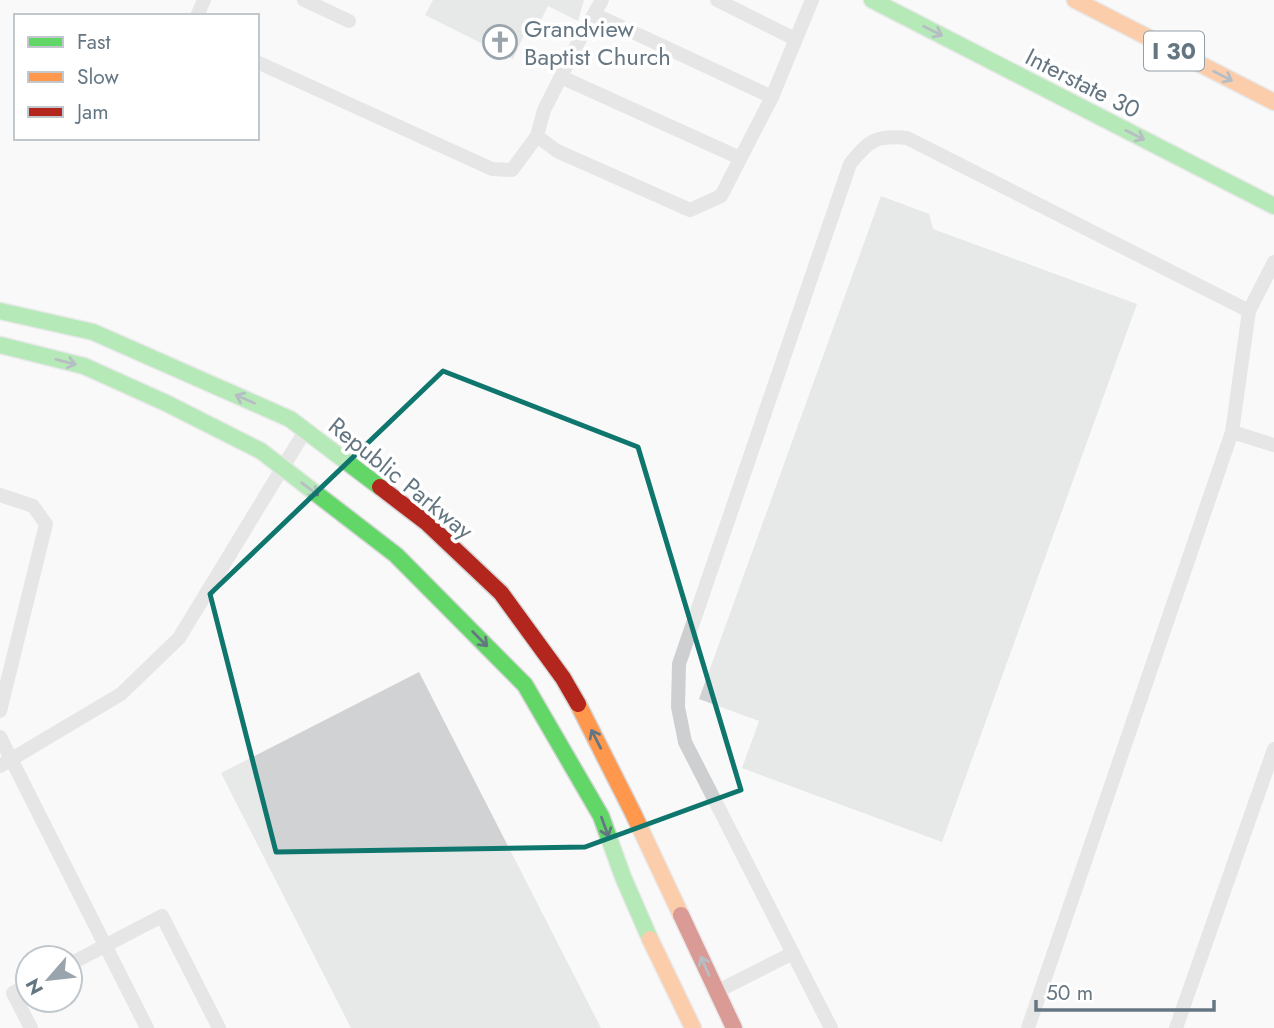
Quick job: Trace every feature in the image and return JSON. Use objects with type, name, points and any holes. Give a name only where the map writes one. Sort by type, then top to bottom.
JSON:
[{"type":"main road","name":"Interstate 30","points":[[872,0],[1274,206]]},
{"type":"main road","name":"I 30","points":[[1075,0],[1274,102]]},
{"type":"main road","name":"Republic Parkway","points":[[0,311],[93,332],[290,419],[427,523],[501,593],[573,694],[633,813],[700,1000],[693,1028]]},
{"type":"main road","name":"Republic Parkway","points":[[0,345],[84,366],[166,403],[261,451],[397,555],[525,685],[601,816],[649,937],[700,1000],[734,1028]]},
{"type":"lane","points":[[304,0],[349,21]]},
{"type":"lane","points":[[259,63],[492,169],[512,170],[537,136],[544,110],[602,0]]},
{"type":"lane","points":[[717,0],[795,39]]},
{"type":"lane","points":[[537,136],[557,151],[690,210],[721,196],[772,97],[812,0]]},
{"type":"lane","points":[[594,14],[772,97]]},
{"type":"lane","points":[[561,77],[740,158]]},
{"type":"lane","points":[[831,1028],[685,742],[678,707],[679,664],[850,164],[864,146],[885,136],[907,138],[1249,311]]},
{"type":"lane","points":[[1028,1028],[1232,432],[1249,311],[1274,262]]},
{"type":"lane","points":[[6,763],[121,694],[180,638],[305,430]]},
{"type":"lane","points":[[1232,432],[1274,445]]},
{"type":"lane","points":[[0,495],[33,506],[46,524],[0,711]]},
{"type":"lane","points":[[0,737],[6,763],[147,1028]]},
{"type":"lane","points":[[1176,1028],[1274,749]]},
{"type":"lane","points":[[84,957],[162,916],[219,1028]]},
{"type":"lane","points":[[700,1000],[793,953]]},
{"type":"highlighted area","points":[[443,371],[638,447],[741,790],[585,847],[276,852],[210,594]]},
{"type":"building","name":"Grandview Baptist Church","points":[[433,0],[584,0],[578,21],[548,6],[538,26],[530,22],[513,59],[425,15]]},
{"type":"building","points":[[881,196],[929,214],[933,229],[1137,304],[942,842],[742,768],[759,721],[699,699]]},
{"type":"building","points":[[419,672],[601,1028],[351,1028],[221,773]]},
{"type":"traffic: fast","points":[[872,0],[1274,206]]},
{"type":"traffic: fast","points":[[0,311],[93,332],[290,419],[380,487]]},
{"type":"traffic: fast","points":[[0,345],[84,366],[166,403],[261,451],[396,555],[525,685],[601,816],[623,877],[650,939]]},
{"type":"traffic: slow","points":[[1075,0],[1274,102]]},
{"type":"traffic: slow","points":[[578,704],[681,915]]},
{"type":"traffic: slow","points":[[650,939],[693,1028]]},
{"type":"traffic: jam","points":[[380,487],[427,523],[501,593],[563,678],[578,704]]},
{"type":"traffic: jam","points":[[681,915],[734,1028]]},
{"type":"place","name":"Grandview Baptist Church","points":[[500,42]]}]
